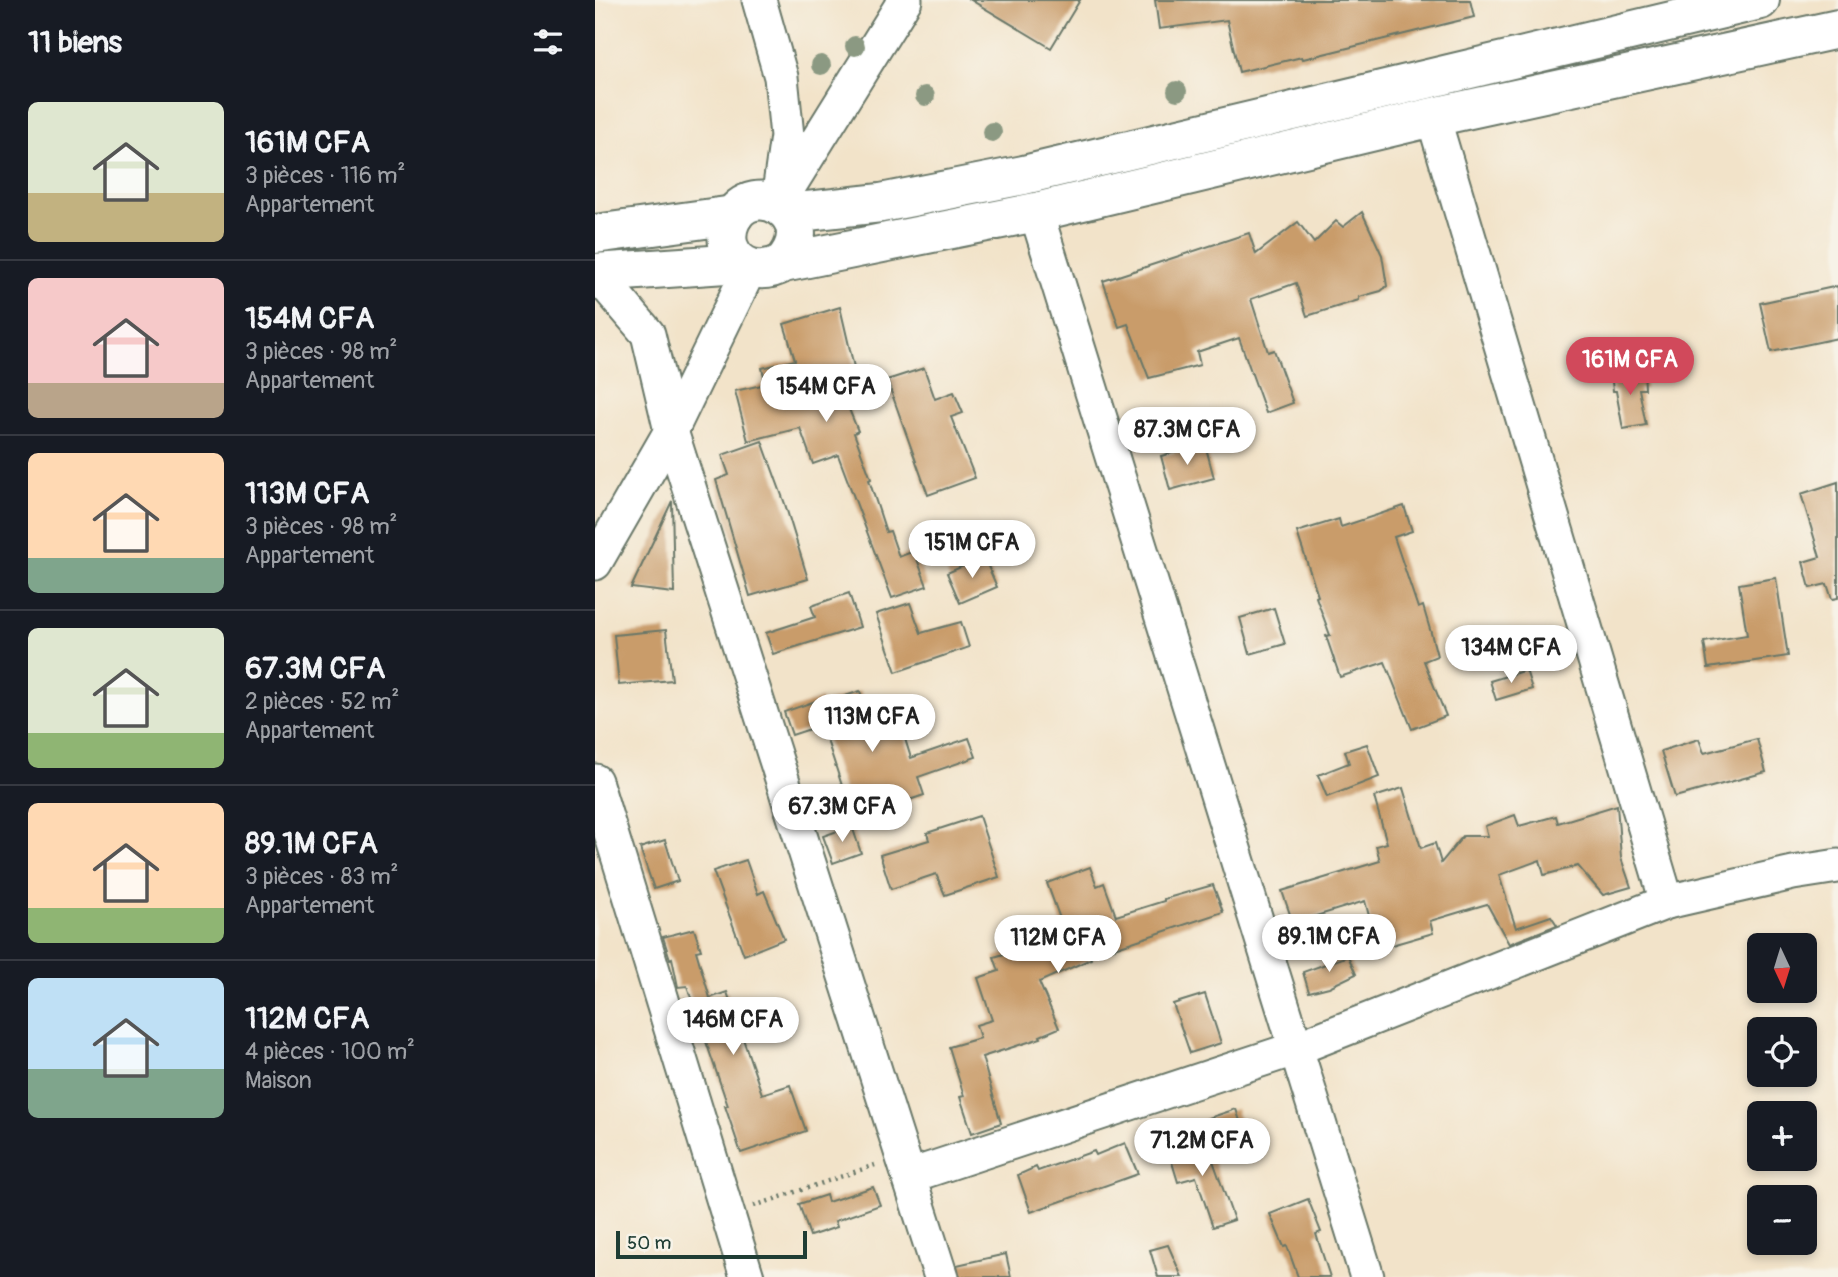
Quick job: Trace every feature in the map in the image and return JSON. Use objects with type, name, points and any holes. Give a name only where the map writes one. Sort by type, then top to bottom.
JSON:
[{"type":"main road","points":[[758,265],[729,245],[729,224],[734,215],[743,206],[754,202],[767,201],[784,209],[881,203],[1024,175],[1760,0]]},
{"type":"main road","points":[[596,273],[758,265],[1036,212],[1433,117],[1838,29]]},
{"type":"main road","points":[[758,265],[793,253],[797,240],[796,226],[784,209]]},
{"type":"main road","points":[[595,234],[734,215]]},
{"type":"street","points":[[759,0],[781,77],[787,136],[784,209]]},
{"type":"street","points":[[784,209],[905,0]]},
{"type":"street","points":[[1433,117],[1667,902]]},
{"type":"street","points":[[1036,212],[1367,1277]]},
{"type":"street","points":[[595,564],[671,431],[758,265]]},
{"type":"street","points":[[596,273],[647,334],[671,431],[941,1277]]},
{"type":"street","points":[[595,781],[747,1277]]},
{"type":"street","points":[[906,1166],[1297,1048],[1667,902],[1793,873],[1838,866]]},
{"type":"path","points":[[728,1214],[906,1166]]},
{"type":"building","points":[[971,0],[1080,0],[1051,48]]},
{"type":"building","points":[[1155,0],[1470,0],[1474,17],[1239,72],[1227,20],[1159,29]]},
{"type":"building","points":[[1362,212],[1382,255],[1387,286],[1381,291],[1307,316],[1296,283],[1251,299],[1268,352],[1274,350],[1293,403],[1266,413],[1239,338],[1197,352],[1200,365],[1149,378],[1128,324],[1119,327],[1103,281],[1249,233],[1256,254],[1298,222],[1314,243],[1336,221],[1343,227]]},
{"type":"building","points":[[1838,286],[1838,338],[1771,352],[1760,303]]},
{"type":"building","points":[[840,307],[860,393],[844,397],[858,431],[854,433],[886,532],[890,531],[899,557],[914,551],[927,586],[892,598],[838,455],[813,464],[800,428],[748,441],[735,391],[766,384],[762,368],[795,360],[784,324]]},
{"type":"building","points":[[924,368],[935,399],[954,392],[963,413],[951,417],[975,478],[928,495],[887,380]]},
{"type":"building","points":[[1644,369],[1645,389],[1639,389],[1646,425],[1623,429],[1611,372]]},
{"type":"building","points":[[762,441],[808,579],[750,596],[716,480],[729,475],[722,455]]},
{"type":"building","points":[[1205,444],[1214,478],[1170,490],[1161,456]]},
{"type":"building","points":[[1838,482],[1838,598],[1832,599],[1827,584],[1810,588],[1803,562],[1820,557],[1801,494]]},
{"type":"building","points":[[672,501],[674,593],[631,588]]},
{"type":"building","points":[[1404,506],[1412,531],[1394,537],[1418,608],[1423,606],[1431,633],[1437,656],[1424,661],[1446,716],[1412,729],[1385,662],[1340,677],[1326,636],[1330,635],[1297,532],[1339,519],[1341,527]]},
{"type":"building","points":[[984,557],[997,587],[960,603],[947,573]]},
{"type":"building","points":[[1776,578],[1788,656],[1708,668],[1704,642],[1747,635],[1739,584]]},
{"type":"building","points":[[849,593],[860,627],[773,654],[766,633],[815,617],[811,606]]},
{"type":"building","points":[[910,603],[921,633],[961,622],[969,647],[896,672],[876,614]]},
{"type":"building","points":[[1274,608],[1285,644],[1250,654],[1240,618]]},
{"type":"building","points":[[666,630],[672,680],[619,685],[614,635]]},
{"type":"building","points":[[1526,670],[1532,689],[1496,700],[1490,681]]},
{"type":"building","points":[[860,691],[875,735],[901,726],[911,758],[969,738],[976,757],[918,777],[924,795],[853,819],[822,725],[792,735],[784,712],[821,699],[822,704]]},
{"type":"building","points":[[1699,739],[1704,753],[1757,739],[1766,772],[1675,797],[1661,751]]},
{"type":"building","points":[[1367,744],[1379,777],[1327,797],[1318,775],[1349,763],[1345,751]]},
{"type":"building","points":[[1403,788],[1421,848],[1435,843],[1441,863],[1463,836],[1488,836],[1485,826],[1515,815],[1519,826],[1556,816],[1558,823],[1617,805],[1621,858],[1631,887],[1603,895],[1578,866],[1544,875],[1540,860],[1499,875],[1516,928],[1551,916],[1557,925],[1509,944],[1487,904],[1430,921],[1433,933],[1378,949],[1365,901],[1293,923],[1282,891],[1380,861],[1376,846],[1387,843],[1374,797]]},
{"type":"building","points":[[979,816],[999,877],[945,895],[936,874],[891,889],[880,855],[929,840],[927,833]]},
{"type":"building","points":[[852,826],[861,853],[833,863],[823,836]]},
{"type":"building","points":[[665,840],[678,881],[654,889],[640,848]]},
{"type":"building","points":[[746,860],[758,894],[764,891],[784,939],[744,955],[713,871]]},
{"type":"building","points":[[1090,867],[1097,886],[1104,883],[1116,916],[1213,885],[1223,912],[1090,956],[1091,959],[1039,982],[1059,1028],[1040,1036],[1041,1038],[982,1057],[1001,1123],[972,1133],[960,1097],[964,1096],[949,1047],[980,1038],[976,1025],[992,1020],[978,978],[999,971],[994,957],[1021,949],[1024,957],[1067,938],[1047,883]]},
{"type":"building","points":[[694,929],[701,950],[696,951],[710,998],[727,992],[762,1094],[790,1085],[806,1131],[741,1153],[687,986],[678,987],[672,958],[670,959],[663,937]]},
{"type":"building","points":[[1348,956],[1356,974],[1329,987],[1309,992],[1303,972]]},
{"type":"building","points":[[1205,994],[1221,1043],[1190,1053],[1173,1004]]},
{"type":"building","points":[[1236,1109],[1242,1127],[1210,1140],[1203,1120]]},
{"type":"building","points":[[1205,1138],[1234,1220],[1213,1227],[1196,1177],[1178,1182],[1168,1149]]},
{"type":"building","points":[[1125,1143],[1138,1174],[1031,1212],[1018,1175],[1036,1167],[1038,1171],[1094,1151],[1096,1155]]},
{"type":"building","points":[[873,1187],[880,1205],[835,1221],[837,1227],[810,1236],[799,1204],[826,1195],[828,1202]]},
{"type":"building","points":[[1308,1199],[1321,1232],[1316,1234],[1330,1277],[1298,1277],[1287,1246],[1284,1247],[1270,1214]]},
{"type":"building","points":[[1168,1245],[1182,1277],[1158,1277],[1150,1250]]},
{"type":"building","points":[[1006,1254],[1011,1277],[960,1277],[957,1265]]}]
